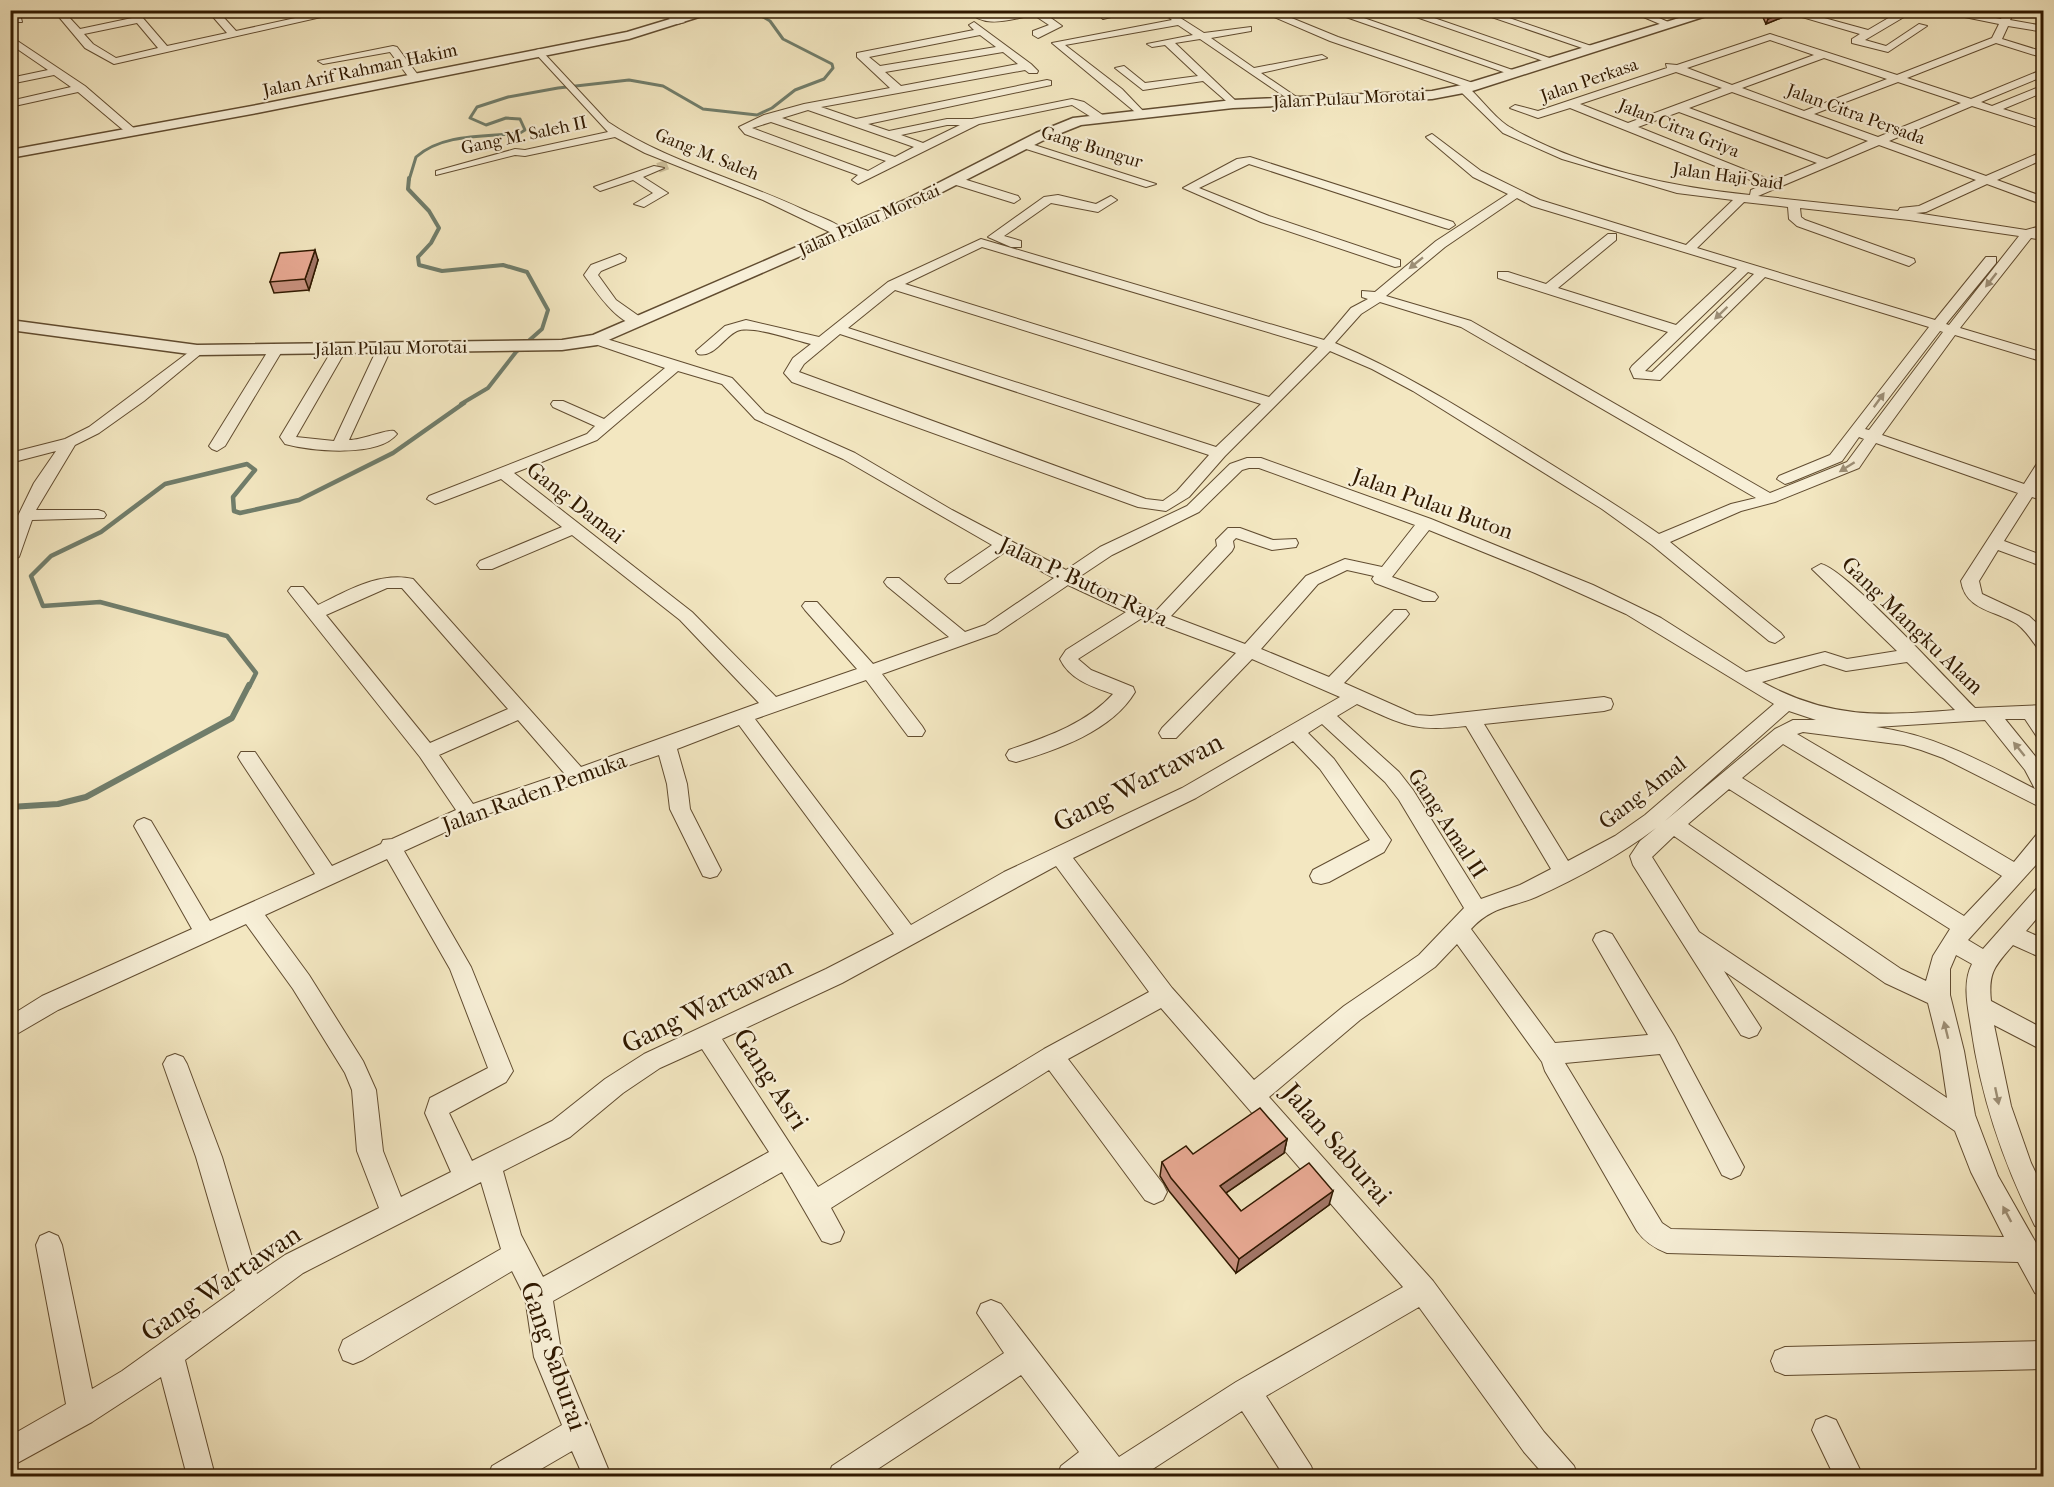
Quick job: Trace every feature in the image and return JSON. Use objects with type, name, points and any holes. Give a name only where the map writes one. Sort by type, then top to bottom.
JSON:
[{"type":"street","points":[[63,10],[62,15],[77,33],[97,52],[111,61],[165,50],[305,14],[348,10]]},
{"type":"street","points":[[130,10],[165,50]]},
{"type":"street","points":[[211,10],[238,32]]},
{"type":"street","points":[[222,10],[238,32]]},
{"type":"street","points":[[661,10],[680,22]]},
{"type":"street","name":"Jalan Arif Rahman Hakim","points":[[10,154],[629,35],[715,10]]},
{"type":"street","points":[[971,10],[985,20],[1041,11],[1057,26],[1036,33],[1038,35]]},
{"type":"street","points":[[1262,10],[1468,88]]},
{"type":"street","points":[[1330,10],[1516,73]]},
{"type":"street","points":[[1400,10],[1556,62]]},
{"type":"street","points":[[1475,10],[1595,42]]},
{"type":"street","points":[[1631,10],[1670,25]]},
{"type":"street","name":"Jalan Pulau Morotai","points":[[10,325],[197,351],[539,345],[597,340],[957,181],[1058,128],[1095,118],[1140,113],[1233,104],[1381,99],[1468,88],[1556,62],[1595,42],[1614,42],[1719,10]]},
{"type":"street","points":[[1782,10],[1867,33]]},
{"type":"street","points":[[1934,10],[2043,29]]},
{"type":"street","points":[[1996,40],[2010,10]]},
{"type":"street","points":[[1168,12],[1184,17],[1201,37],[1297,102]]},
{"type":"street","points":[[1894,19],[1922,26],[1888,49],[1856,41],[1906,12]]},
{"type":"street","points":[[1140,113],[1118,91],[1057,43],[1184,17]]},
{"type":"street","points":[[77,33],[139,20]]},
{"type":"street","points":[[898,89],[861,55],[978,28],[1095,118]]},
{"type":"street","points":[[1152,44],[1248,29]]},
{"type":"street","name":"Jalan Perkasa","points":[[1515,108],[1539,115],[1761,37],[1774,37],[2043,126]]},
{"type":"street","points":[[10,39],[81,88],[132,132]]},
{"type":"street","points":[[1803,115],[1996,40],[2043,55]]},
{"type":"street","points":[[1168,42],[1233,104]]},
{"type":"street","points":[[323,61],[393,48],[414,77]]},
{"type":"street","points":[[877,70],[1005,49]]},
{"type":"street","name":"Gang M. Saleh","points":[[540,52],[604,123],[617,134],[668,165],[767,197],[842,233]]},
{"type":"street","points":[[1628,127],[1825,54]]},
{"type":"street","points":[[1254,71],[1322,58]]},
{"type":"street","name":"Jalan Citra Persada","points":[[1656,61],[2043,201]]},
{"type":"street","points":[[869,175],[745,129],[746,125],[808,106],[1027,66]]},
{"type":"street","points":[[1120,68],[1143,87],[1205,78]]},
{"type":"street","points":[[10,81],[58,71]]},
{"type":"street","points":[[1755,193],[2043,72]]},
{"type":"street","points":[[855,123],[1047,83]]},
{"type":"street","points":[[10,104],[81,88]]},
{"type":"street","name":"Jalan Haji Said","points":[[1468,88],[1507,131],[1566,157],[1677,189],[2039,233]]},
{"type":"street","points":[[1989,109],[2043,88]]},
{"type":"street","points":[[889,135],[947,122],[976,122],[1072,102]]},
{"type":"street","name":"Jalan Citra Griya","points":[[1572,105],[1773,185]]},
{"type":"street","points":[[808,106],[924,147]]},
{"type":"street","points":[[1681,109],[1828,163]]},
{"type":"street","points":[[768,117],[896,161]]},
{"type":"street","points":[[853,183],[976,122]]},
{"type":"street","name":"Gang M. Saleh II","points":[[440,173],[515,152],[520,154],[546,153],[617,134]]},
{"type":"street","points":[[1432,137],[1477,174],[1496,181],[1512,192],[2043,358]]},
{"type":"street","points":[[504,143],[515,152]]},
{"type":"street","name":"Gang Bungur","points":[[1024,145],[1150,184]]},
{"type":"street","points":[[1875,207],[1918,210],[2043,154]]},
{"type":"street","points":[[1395,263],[1264,219],[1189,188],[1241,161],[1250,160],[1449,225]]},
{"type":"street","points":[[600,187],[668,165]]},
{"type":"street","points":[[634,176],[662,193],[640,204]]},
{"type":"street","points":[[957,181],[1014,199]]},
{"type":"street","points":[[1111,200],[1098,208],[1058,199],[1048,200],[988,240],[892,285],[791,368],[794,378],[1144,504],[1166,506],[1175,501],[1219,453],[1271,402],[1330,350],[1368,295],[1395,263],[1486,200],[1512,192]]},
{"type":"street","points":[[1368,295],[1512,192]]},
{"type":"street","points":[[1689,249],[1738,202]]},
{"type":"street","points":[[1794,204],[1795,219],[1801,224],[1909,262]]},
{"type":"street","points":[[1368,295],[1444,325],[1510,359],[1752,500],[1853,465],[2012,231]]},
{"type":"street","points":[[1658,541],[1752,500],[1836,458],[1945,328],[2039,233]]},
{"type":"street","points":[[1547,290],[1612,237]]},
{"type":"street","points":[[988,240],[1186,291],[1175,300],[1377,366],[1448,406],[1549,468],[1658,541],[1775,637]]},
{"type":"street","points":[[966,250],[1330,350]]},
{"type":"street","points":[[620,258],[596,268],[591,275],[611,303],[638,321]]},
{"type":"street","points":[[1746,267],[1676,330],[1637,369],[1639,375],[1652,378],[1657,376],[1762,272]]},
{"type":"street","points":[[1503,275],[1676,330]]},
{"type":"street","points":[[892,285],[1271,402]]},
{"type":"street","points":[[703,351],[730,329],[746,324],[820,342]]},
{"type":"street","points":[[839,329],[1219,453]]},
{"type":"street","name":"Jalan P. Buton Raya","points":[[597,340],[734,385],[760,416],[849,456],[1003,545],[1065,577],[1140,611],[1248,652],[1413,721],[1431,723],[1604,704]]},
{"type":"street","points":[[340,444],[384,349]]},
{"type":"street","points":[[339,350],[288,437],[294,442],[375,443],[389,434]]},
{"type":"street","points":[[10,458],[70,442],[112,417],[197,351]]},
{"type":"street","points":[[217,446],[275,351]]},
{"type":"street","name":"Gang Damai","points":[[675,366],[607,426],[592,436],[502,472],[694,623],[773,706]]},
{"type":"street","points":[[558,404],[607,426]]},
{"type":"street","points":[[1856,432],[2036,493]]},
{"type":"street","points":[[10,557],[41,481],[70,442]]},
{"type":"street","name":"Jalan Pulau Buton","points":[[1065,577],[1106,551],[1192,509],[1218,482],[1247,463],[1261,463],[1537,566],[1633,611],[1683,638],[1745,678],[1788,702],[1820,714],[1856,720],[2037,712]]},
{"type":"street","points":[[2043,465],[2036,493],[1994,543],[1970,581],[1972,593],[1985,603],[2028,622],[2036,629],[2043,645]]},
{"type":"street","points":[[435,499],[502,472]]},
{"type":"street","points":[[26,515],[98,515]]},
{"type":"street","points":[[1425,523],[1381,579],[1383,582],[1430,597]]},
{"type":"street","points":[[486,565],[572,529]]},
{"type":"street","points":[[1159,618],[1226,547],[1224,540],[1234,532],[1272,545],[1290,543]]},
{"type":"street","points":[[1994,543],[2043,562]]},
{"type":"street","points":[[954,579],[1003,545]]},
{"type":"street","points":[[1169,733],[1248,652],[1312,580],[1345,564],[1384,573]]},
{"type":"street","name":"Gang Mangku Alam","points":[[1821,569],[1847,590],[1911,654],[1981,715],[2032,766],[2043,786]]},
{"type":"street","name":"Jalan Raden Pemuka","points":[[10,1028],[50,1003],[390,846],[469,813],[991,629],[1065,577]]},
{"type":"street","points":[[315,614],[385,583],[398,581],[407,583],[578,775]]},
{"type":"street","points":[[893,582],[962,639]]},
{"type":"street","points":[[297,591],[427,752],[469,813]]},
{"type":"street","points":[[811,606],[870,672],[915,731]]},
{"type":"street","points":[[1016,755],[1074,734],[1115,706],[1126,692],[1078,672],[1069,663],[1069,659],[1072,654],[1140,611]]},
{"type":"street","points":[[1331,686],[1400,614]]},
{"type":"street","points":[[1745,678],[1765,675],[1826,658],[1846,665],[1911,654]]},
{"type":"street","name":"Gang Wartawan","points":[[10,1453],[82,1412],[294,1264],[561,1129],[614,1086],[652,1061],[908,937],[1012,878],[1190,794],[1356,696]]},
{"type":"street","name":"Gang Amal","points":[[1476,909],[1528,891],[1622,842],[1652,820],[1788,702]]},
{"type":"street","points":[[427,752],[522,711]]},
{"type":"street","points":[[2037,712],[2043,732]]},
{"type":"street","points":[[743,716],[908,937]]},
{"type":"street","name":"Gang Amal II","points":[[1325,716],[1392,777],[1406,795],[1476,909]]},
{"type":"street","points":[[1471,719],[1564,872]]},
{"type":"street","points":[[1749,1028],[1642,860],[1643,851],[1782,734],[1792,727],[1803,725],[1905,738],[1950,753],[2043,802]]},
{"type":"street","points":[[1296,732],[1327,764],[1381,840],[1377,846],[1321,876]]},
{"type":"street","points":[[1782,734],[2017,874]]},
{"type":"street","points":[[666,745],[677,784],[680,809],[710,870]]},
{"type":"street","points":[[248,757],[327,875]]},
{"type":"street","points":[[1728,779],[1959,935],[1986,961]]},
{"type":"street","points":[[144,826],[205,932]]},
{"type":"street","points":[[1675,826],[1893,976],[1938,997]]},
{"type":"street","points":[[2043,840],[2017,874],[1959,935],[1940,962],[1936,975],[1938,997],[1952,1053],[1965,1124],[1975,1152],[2043,1284]]},
{"type":"street","name":"Gang Saburai","points":[[390,846],[460,967],[501,1071],[498,1075],[439,1106],[436,1113],[477,1172],[538,1296],[548,1357],[597,1476]]},
{"type":"street","name":"Jalan Saburai","points":[[1060,856],[1164,994],[1423,1290],[1534,1442],[1564,1476]]},
{"type":"street","points":[[2043,895],[1986,961],[1978,978],[1979,1006],[2004,1124],[2026,1185],[2043,1217]]},
{"type":"street","points":[[1254,1095],[1352,1013],[1427,961],[1476,909]]},
{"type":"street","points":[[250,912],[301,982],[355,1068],[366,1099],[370,1151],[393,1213]]},
{"type":"street","points":[[1459,929],[1549,1054],[1666,1043]]},
{"type":"street","points":[[2010,933],[2043,950]]},
{"type":"street","points":[[1688,934],[1965,1124]]},
{"type":"street","points":[[1604,939],[1666,1043],[1731,1167]]},
{"type":"street","points":[[814,1204],[1052,1056],[1164,994]]},
{"type":"street","points":[[1979,1006],[2043,1041]]},
{"type":"street","name":"Gang Asri","points":[[707,1036],[786,1156],[831,1232]]},
{"type":"street","points":[[1052,1056],[1155,1192]]},
{"type":"street","points":[[176,1064],[209,1157],[250,1294]]},
{"type":"street","points":[[1553,1064],[1646,1222],[1653,1232],[1667,1241],[2026,1250]]},
{"type":"street","points":[[538,1296],[786,1156]]},
{"type":"street","points":[[49,1245],[82,1412]]},
{"type":"street","points":[[353,1350],[516,1254]]},
{"type":"street","points":[[1071,1476],[1111,1470],[1423,1290]]},
{"type":"street","points":[[991,1313],[1111,1470]]},
{"type":"street","points":[[169,1353],[201,1476]]},
{"type":"street","points":[[1785,1361],[2043,1355]]},
{"type":"street","points":[[842,1476],[1025,1356]]},
{"type":"street","points":[[1246,1392],[1301,1476]]},
{"type":"street","points":[[1826,1430],[1850,1476]]},
{"type":"street","points":[[502,1476],[578,1432]]},
{"type":"building","points":[[1764,10],[1788,10],[1768,19]]},
{"type":"building","points":[[315,250],[305,279],[270,282],[280,253]]},
{"type":"building","points":[[1260,1108],[1287,1139],[1220,1186],[1241,1211],[1309,1163],[1333,1191],[1239,1259],[1171,1178],[1162,1162],[1186,1146],[1193,1154]]},
{"type":"waterway","points":[[409,180],[416,157],[427,149],[452,140],[520,133],[525,130],[520,119],[506,118],[486,125],[470,118],[477,107],[508,97],[558,88],[629,80],[663,86],[703,109],[757,115],[772,108],[795,90],[824,79],[833,68],[832,64],[783,39],[770,21],[751,10]]},
{"type":"waterway","points":[[409,178],[408,189],[429,211],[439,228],[431,243],[418,257],[419,265],[442,271],[503,265],[527,272],[548,310],[542,329],[516,352],[488,388],[461,404]]},
{"type":"waterway","points":[[249,687],[256,673],[227,636],[100,602],[43,606],[31,576],[51,556],[101,532],[165,484],[247,464],[255,470],[233,497],[234,511],[240,513],[299,500],[393,453],[464,403]]},
{"type":"waterway","points":[[10,807],[58,804],[86,797],[232,718],[249,685]]},
{"type":"tunnel","points":[[658,168],[669,164]]}]
